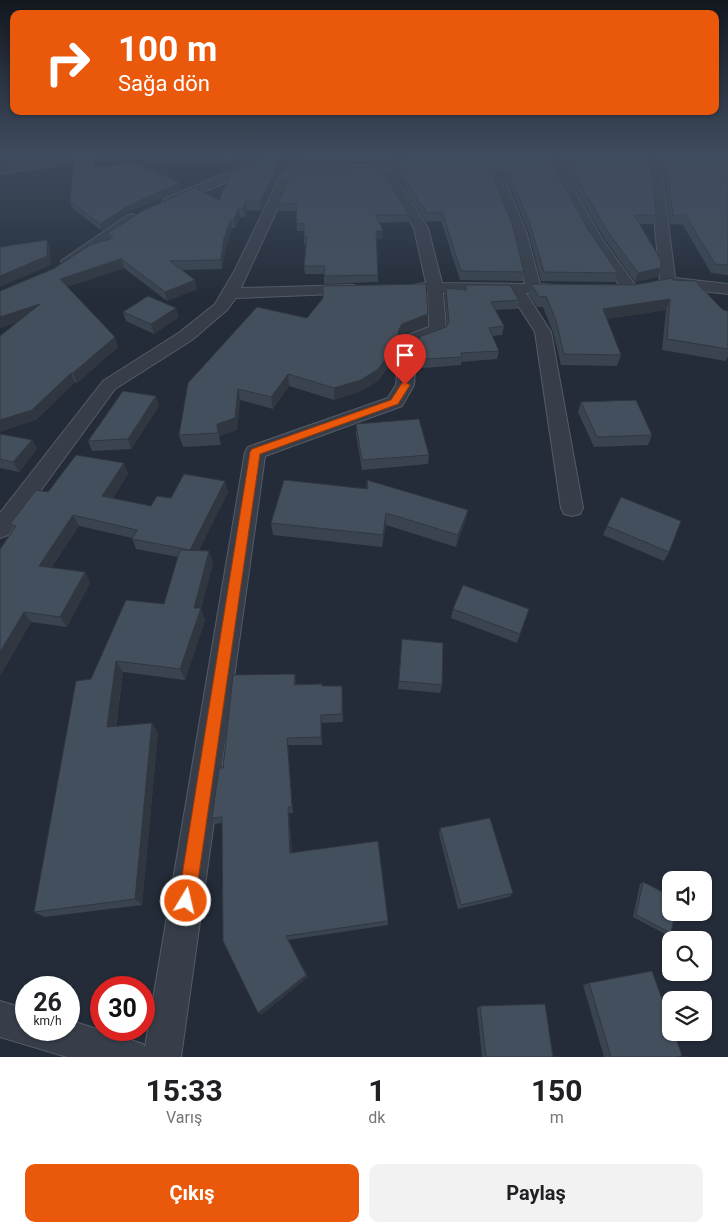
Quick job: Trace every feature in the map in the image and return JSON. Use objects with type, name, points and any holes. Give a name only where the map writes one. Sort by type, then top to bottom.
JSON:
[{"type":"street","points":[[58,269],[130,220],[151,209],[168,203]]},
{"type":"street","points":[[0,529],[109,385],[207,320],[231,293],[269,203]]},
{"type":"street","points":[[162,1057],[255,452],[395,402],[405,385],[409,341],[438,330],[435,288],[421,228],[406,203]]},
{"type":"street","points":[[508,203],[519,231],[525,289],[543,332],[572,508]]},
{"type":"street","points":[[576,203],[596,240],[630,289]]},
{"type":"street","points":[[659,203],[668,282]]},
{"type":"street","points":[[611,289],[630,289],[668,282],[728,289]]},
{"type":"street","points":[[406,288],[572,289]]},
{"type":"street","points":[[231,293],[367,289]]},
{"type":"street","points":[[0,1019],[15,1024]]},
{"type":"street","points":[[75,1041],[130,1057]]},
{"type":"building","points":[[73,203],[133,203],[131,204],[100,224]]},
{"type":"building","points":[[160,203],[245,203],[243,208],[239,208],[234,219],[231,219],[224,238],[221,260],[170,261],[195,280],[165,292],[121,259],[60,279],[115,337],[71,373],[32,410],[0,420],[0,336],[40,304],[0,317],[0,291],[53,269],[90,245],[113,238],[108,233],[142,211]]},
{"type":"building","points":[[284,203],[402,203],[409,215],[376,215],[383,231],[376,231],[378,275],[324,276],[325,266],[304,266],[307,237],[304,237],[304,223],[297,224],[296,204]]},
{"type":"building","points":[[421,203],[504,203],[512,223],[524,272],[461,271],[442,212],[427,213]]},
{"type":"building","points":[[521,203],[574,203],[589,231],[618,273],[544,272],[529,221]]},
{"type":"building","points":[[591,203],[655,203],[656,215],[634,215],[661,260],[661,268],[638,273],[606,229]]},
{"type":"building","points":[[672,203],[728,203],[728,265],[715,264],[686,216],[673,216]]},
{"type":"building","points":[[47,240],[47,256],[0,276],[0,247]]},
{"type":"building","points":[[672,278],[673,280],[695,281],[723,310],[728,311],[728,349],[667,339],[670,299],[603,309],[621,355],[564,354],[556,321],[546,296],[539,297],[531,284],[634,285]]},
{"type":"building","points":[[426,284],[428,314],[402,324],[399,329],[397,343],[378,369],[361,380],[334,388],[288,374],[271,397],[238,389],[235,418],[217,424],[218,433],[179,435],[188,383],[257,307],[307,318],[323,298],[323,286]]},
{"type":"building","points":[[465,285],[510,285],[519,300],[491,302],[504,326],[489,328],[499,351],[461,353],[462,357],[424,359],[419,344],[419,337],[446,327],[449,322],[446,288],[467,290]]},
{"type":"building","points":[[148,296],[176,308],[151,324],[123,312]]},
{"type":"building","points":[[123,391],[156,396],[128,439],[88,441]]},
{"type":"building","points":[[636,400],[652,435],[597,437],[581,402]]},
{"type":"building","points":[[419,419],[429,455],[362,460],[356,424]]},
{"type":"building","points":[[0,434],[32,440],[13,462],[0,459]]},
{"type":"building","points":[[76,455],[124,463],[102,496],[151,506],[157,496],[171,498],[184,474],[225,481],[190,550],[132,539],[137,530],[73,515],[39,566],[85,572],[60,617],[24,612],[0,652],[0,549],[16,526],[10,524],[36,490],[48,492]]},
{"type":"building","points":[[284,480],[368,489],[367,480],[468,510],[458,535],[386,513],[383,535],[271,523]]},
{"type":"building","points":[[621,497],[681,521],[669,552],[607,526]]},
{"type":"building","points":[[180,550],[209,551],[194,608],[201,608],[180,669],[116,661],[107,727],[152,723],[135,899],[34,912],[76,681],[91,679],[126,600],[164,604]]},
{"type":"building","points":[[463,585],[529,609],[520,634],[453,609]]},
{"type":"building","points":[[402,639],[443,643],[442,685],[399,681]]},
{"type":"building","points":[[295,674],[294,685],[322,684],[322,686],[342,686],[342,714],[321,715],[321,737],[287,738],[292,807],[288,807],[290,853],[378,841],[388,921],[286,936],[306,975],[258,1013],[223,941],[222,817],[212,818],[219,768],[223,768],[233,675]]},
{"type":"building","points":[[490,818],[513,893],[461,905],[440,828]]},
{"type":"building","points":[[643,882],[662,892],[662,921],[673,921],[671,931],[667,931],[636,915]]},
{"type":"building","points":[[652,971],[662,999],[662,1041],[677,1041],[682,1056],[611,1057],[589,983]]},
{"type":"building","points":[[545,1004],[553,1057],[486,1057],[480,1006]]},
{"type":"route","points":[[186,901],[255,452],[395,402],[405,385]]}]
